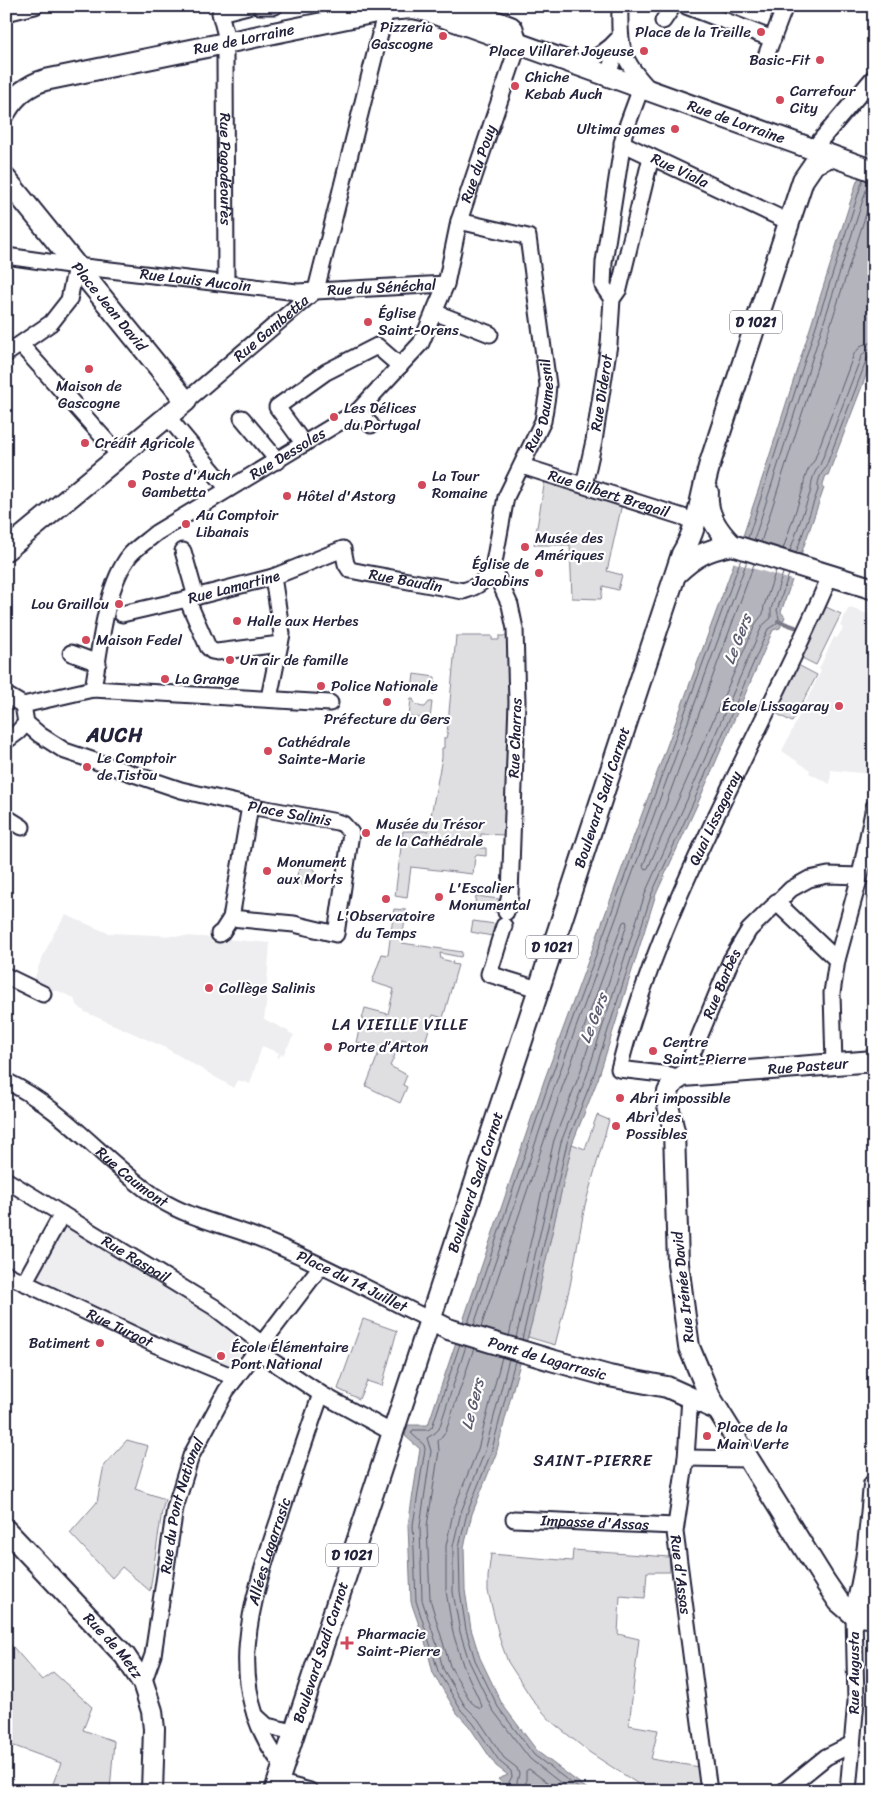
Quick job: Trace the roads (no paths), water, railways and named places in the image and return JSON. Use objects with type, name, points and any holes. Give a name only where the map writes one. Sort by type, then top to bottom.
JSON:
[{"type":"main road","name":"Rue de Lorraine","points":[[6,111],[10,104],[24,90],[44,80],[386,10],[413,8],[427,11],[519,43]]},
{"type":"main road","points":[[519,43],[646,90]]},
{"type":"main road","name":"Rue de Lorraine","points":[[646,90],[874,171]]},
{"type":"main road","points":[[781,138],[791,146],[798,156],[802,167],[803,180]]},
{"type":"main road","name":"D 1021","points":[[704,523],[709,465],[803,180],[814,164],[831,156]]},
{"type":"main road","points":[[6,180],[76,266]]},
{"type":"main road","name":"Place Jean David","points":[[76,266],[186,401]]},
{"type":"main road","name":"Rue Gambetta","points":[[6,550],[186,401]]},
{"type":"main road","points":[[704,523],[720,532],[732,545],[874,589]]},
{"type":"main road","name":"Boulevard Sadi Carnot","points":[[278,1780],[682,554],[689,541],[704,523]]},
{"type":"main road","name":"Boulevard Sadi Carnot","points":[[676,574],[692,559],[702,553],[732,545]]},
{"type":"main road","name":"Rue Pasteur","points":[[681,1077],[874,1061]]},
{"type":"main road","name":"Rue Irénée David","points":[[681,1077],[670,1086],[667,1101],[674,1132],[678,1264],[690,1365],[829,1588],[839,1602],[864,1616]]},
{"type":"main road","name":"Pont de Lagarrasic","points":[[430,1320],[448,1329],[551,1360],[610,1376],[667,1387],[718,1410]]},
{"type":"main road","points":[[667,1387],[677,1385],[684,1380],[690,1365]]},
{"type":"main road","name":"Rue d'Assas","points":[[690,1365],[690,1397]]},
{"type":"main road","points":[[864,1616],[862,1589],[874,1484]]},
{"type":"main road","name":"Rue de Metz","points":[[6,1530],[125,1656],[143,1683],[152,1711],[154,1729],[152,1791]]},
{"type":"main road","points":[[829,1588],[849,1583],[865,1571]]},
{"type":"street","points":[[6,13],[35,6]]},
{"type":"street","points":[[225,32],[220,13],[248,6]]},
{"type":"street","points":[[258,6],[275,6]]},
{"type":"street","points":[[462,6],[512,25],[515,28],[519,43]]},
{"type":"street","points":[[608,76],[619,38],[620,6]]},
{"type":"street","points":[[663,21],[672,6]]},
{"type":"street","points":[[686,6],[773,39]]},
{"type":"street","points":[[766,56],[785,6]]},
{"type":"street","name":"Rue Gambetta","points":[[186,401],[316,290],[386,10]]},
{"type":"street","points":[[579,65],[592,60],[604,52],[619,38]]},
{"type":"street","points":[[619,38],[627,62],[646,90],[624,134],[622,143]]},
{"type":"street","name":"Rue du Pouy","points":[[446,284],[458,221],[519,43]]},
{"type":"street","name":"Rue Pagodéoutès","points":[[225,54],[226,283]]},
{"type":"street","points":[[812,149],[874,77]]},
{"type":"street","name":"Rue Viala","points":[[622,143],[789,222]]},
{"type":"street","name":"Rue Diderot","points":[[612,299],[603,286],[604,262],[622,143]]},
{"type":"street","name":"Rue Diderot","points":[[584,485],[594,441],[609,344],[612,299],[619,289],[651,157]]},
{"type":"street","name":"Rue Daumesnil","points":[[458,221],[528,237],[548,390],[543,421],[506,497],[493,568]]},
{"type":"street","name":"Rue Louis Aucoin","points":[[6,256],[296,292],[316,290]]},
{"type":"street","name":"Place Jean David","points":[[6,354],[51,323],[69,300],[76,266]]},
{"type":"street","name":"Rue du Sénéchal","points":[[316,290],[446,284]]},
{"type":"street","name":"Rue Dessoles","points":[[93,689],[113,588],[130,555],[156,532],[358,411],[421,343],[446,284]]},
{"type":"street","points":[[434,312],[490,334]]},
{"type":"street","points":[[21,345],[119,456]]},
{"type":"street","points":[[304,444],[276,407],[326,372],[377,346],[400,366]]},
{"type":"street","points":[[358,411],[371,425]]},
{"type":"street","points":[[167,416],[228,489]]},
{"type":"street","points":[[242,418],[278,460]]},
{"type":"street","name":"Rue Gilbert Bregail","points":[[522,466],[689,520],[704,523]]},
{"type":"street","name":"Rue Baudin","points":[[343,549],[346,564],[350,570],[463,591],[474,588],[482,583],[493,568]]},
{"type":"street","name":"Rue Lamartine","points":[[122,614],[273,577],[343,549]]},
{"type":"street","points":[[183,551],[192,598],[208,647],[212,651],[217,652],[280,644]]},
{"type":"street","name":"Rue Charras","points":[[493,568],[514,618],[517,702],[510,895],[489,974],[538,989]]},
{"type":"street","name":"Quai Lissagaray","points":[[681,1077],[619,1069],[628,1033],[671,913],[827,575]]},
{"type":"street","points":[[268,698],[282,634],[273,577]]},
{"type":"street","points":[[71,653],[98,663]]},
{"type":"street","points":[[6,695],[23,705],[93,689],[330,702]]},
{"type":"street","points":[[6,750],[17,732],[23,705]]},
{"type":"street","points":[[17,732],[40,735],[65,750],[181,790],[250,806]]},
{"type":"street","name":"Place Salinis","points":[[250,806],[337,822],[343,824],[351,833],[336,934],[294,924],[232,918],[250,806]]},
{"type":"street","points":[[834,1064],[832,992],[836,960],[860,876],[874,807]]},
{"type":"street","points":[[6,818],[22,827]]},
{"type":"street","name":"Rue Barbès","points":[[681,1077],[736,949],[749,930],[791,889],[809,879],[828,875],[860,876]]},
{"type":"street","points":[[776,902],[836,960]]},
{"type":"street","points":[[219,934],[232,918]]},
{"type":"street","points":[[6,976],[43,994]]},
{"type":"street","name":"Rue Caumont","points":[[6,1081],[27,1091],[58,1114],[160,1200],[188,1213],[252,1235],[273,1245]]},
{"type":"street","name":"Rue Raspail","points":[[6,1180],[214,1307],[259,1348],[321,1394],[393,1433]]},
{"type":"street","points":[[24,1282],[62,1214]]},
{"type":"street","name":"Place du 14 Juillet","points":[[273,1245],[321,1266],[430,1320]]},
{"type":"street","name":"Rue du Pont National","points":[[143,1683],[153,1655],[177,1500],[190,1456],[226,1391],[321,1266]]},
{"type":"street","name":"Rue Turgot","points":[[6,1274],[154,1344],[236,1378]]},
{"type":"street","name":"Allées Lagarrasic","points":[[278,1780],[254,1714],[247,1683],[248,1635],[252,1610],[264,1563],[321,1394]]},
{"type":"street","name":"Rue d'Assas","points":[[690,1397],[686,1458],[675,1526],[709,1791]]},
{"type":"street","points":[[686,1458],[748,1459]]},
{"type":"street","name":"Impasse d'Assas","points":[[514,1519],[675,1526]]},
{"type":"street","name":"Rue Augusta","points":[[848,1791],[864,1616]]},
{"type":"street","points":[[254,1714],[267,1726],[294,1732]]},
{"type":"street","points":[[784,1791],[826,1758],[852,1744]]},
{"type":"street","points":[[278,1780],[310,1791]]},
{"type":"water","name":"Le Gers","points":[[874,142],[874,355],[828,475],[826,475],[822,487],[824,488],[781,612],[785,617],[780,628],[773,630],[656,894],[598,1079],[572,1144],[532,1322],[496,1454],[472,1514],[464,1547],[465,1590],[471,1629],[480,1658],[502,1704],[538,1752],[590,1791],[509,1791],[498,1779],[508,1775],[496,1766],[469,1726],[457,1713],[433,1673],[427,1648],[411,1602],[408,1525],[420,1449],[405,1436],[408,1425],[428,1425],[544,1081],[733,566],[856,184]]},
{"type":"waterway","points":[[778,621],[795,627]]},
{"type":"waterway","points":[[870,898],[874,902]]},
{"type":"place","name":"Place de la Treille","points":[[761,32]]},
{"type":"place","name":"Pizzeria Gascogne","points":[[443,36]]},
{"type":"place","name":"Place Villaret Joyeuse","points":[[644,51]]},
{"type":"place","name":"Basic-Fit","points":[[820,60]]},
{"type":"place","name":"Chiche Kebab Auch","points":[[515,86]]},
{"type":"place","name":"Carrefour City","points":[[780,100]]},
{"type":"place","name":"Ultima games","points":[[675,129]]},
{"type":"place","name":"Église Saint-Orens","points":[[368,322]]},
{"type":"place","name":"Maison de Gascogne","points":[[89,369]]},
{"type":"place","name":"Les Délices du Portugal","points":[[334,417]]},
{"type":"place","name":"Crédit Agricole","points":[[85,443]]},
{"type":"place","name":"Poste d'Auch Gambetta","points":[[132,484]]},
{"type":"place","name":"La Tour Romaine","points":[[422,485]]},
{"type":"place","name":"Hôtel d'Astorg","points":[[287,496]]},
{"type":"place","name":"Au Comptoir Libanais","points":[[186,524]]},
{"type":"place","name":"Musée des Amériques","points":[[525,547]]},
{"type":"place","name":"Église de Jacobins","points":[[539,573]]},
{"type":"place","name":"Lou Graillou","points":[[119,604]]},
{"type":"place","name":"Halle aux Herbes","points":[[237,621]]},
{"type":"place","name":"Maison Fedel","points":[[86,640]]},
{"type":"place","name":"Un air de famille","points":[[230,660]]},
{"type":"place","name":"La Grange","points":[[165,679]]},
{"type":"place","name":"Police Nationale","points":[[321,686]]},
{"type":"place","name":"Préfecture du Gers","points":[[387,702]]},
{"type":"place","name":"École Lissagaray","points":[[839,706]]},
{"type":"place","name":"Cathédrale Sainte-Marie","points":[[268,751]]},
{"type":"place","name":"Le Comptoir de Tistou","points":[[87,767]]},
{"type":"place","name":"Musée du Trésor de la Cathédrale","points":[[366,833]]},
{"type":"place","name":"Monument aux Morts","points":[[267,871]]},
{"type":"place","name":"L'Escalier Monumental","points":[[439,897]]},
{"type":"place","name":"L'Observatoire du Temps","points":[[386,899]]},
{"type":"place","name":"Collège Salinis","points":[[209,988]]},
{"type":"place","name":"Porte d’Arton","points":[[328,1047]]},
{"type":"place","name":"Centre Saint-Pierre","points":[[653,1051]]},
{"type":"place","name":"Abri impossible","points":[[620,1098]]},
{"type":"place","name":"Abri des Possibles","points":[[616,1126]]},
{"type":"place","name":"Batiment","points":[[100,1343]]},
{"type":"place","name":"École Élémentaire Pont National","points":[[221,1356]]},
{"type":"place","name":"Place de la Main Verte","points":[[707,1436]]},
{"type":"place","name":"Pharmacie Saint-Pierre","points":[[347,1643]]},
{"type":"district","name":"AUCH","points":[[115,735]]},
{"type":"district","name":"LA VIEILLE VILLE","points":[[400,1024]]},
{"type":"district","name":"SAINT-PIERRE","points":[[593,1460]]}]
